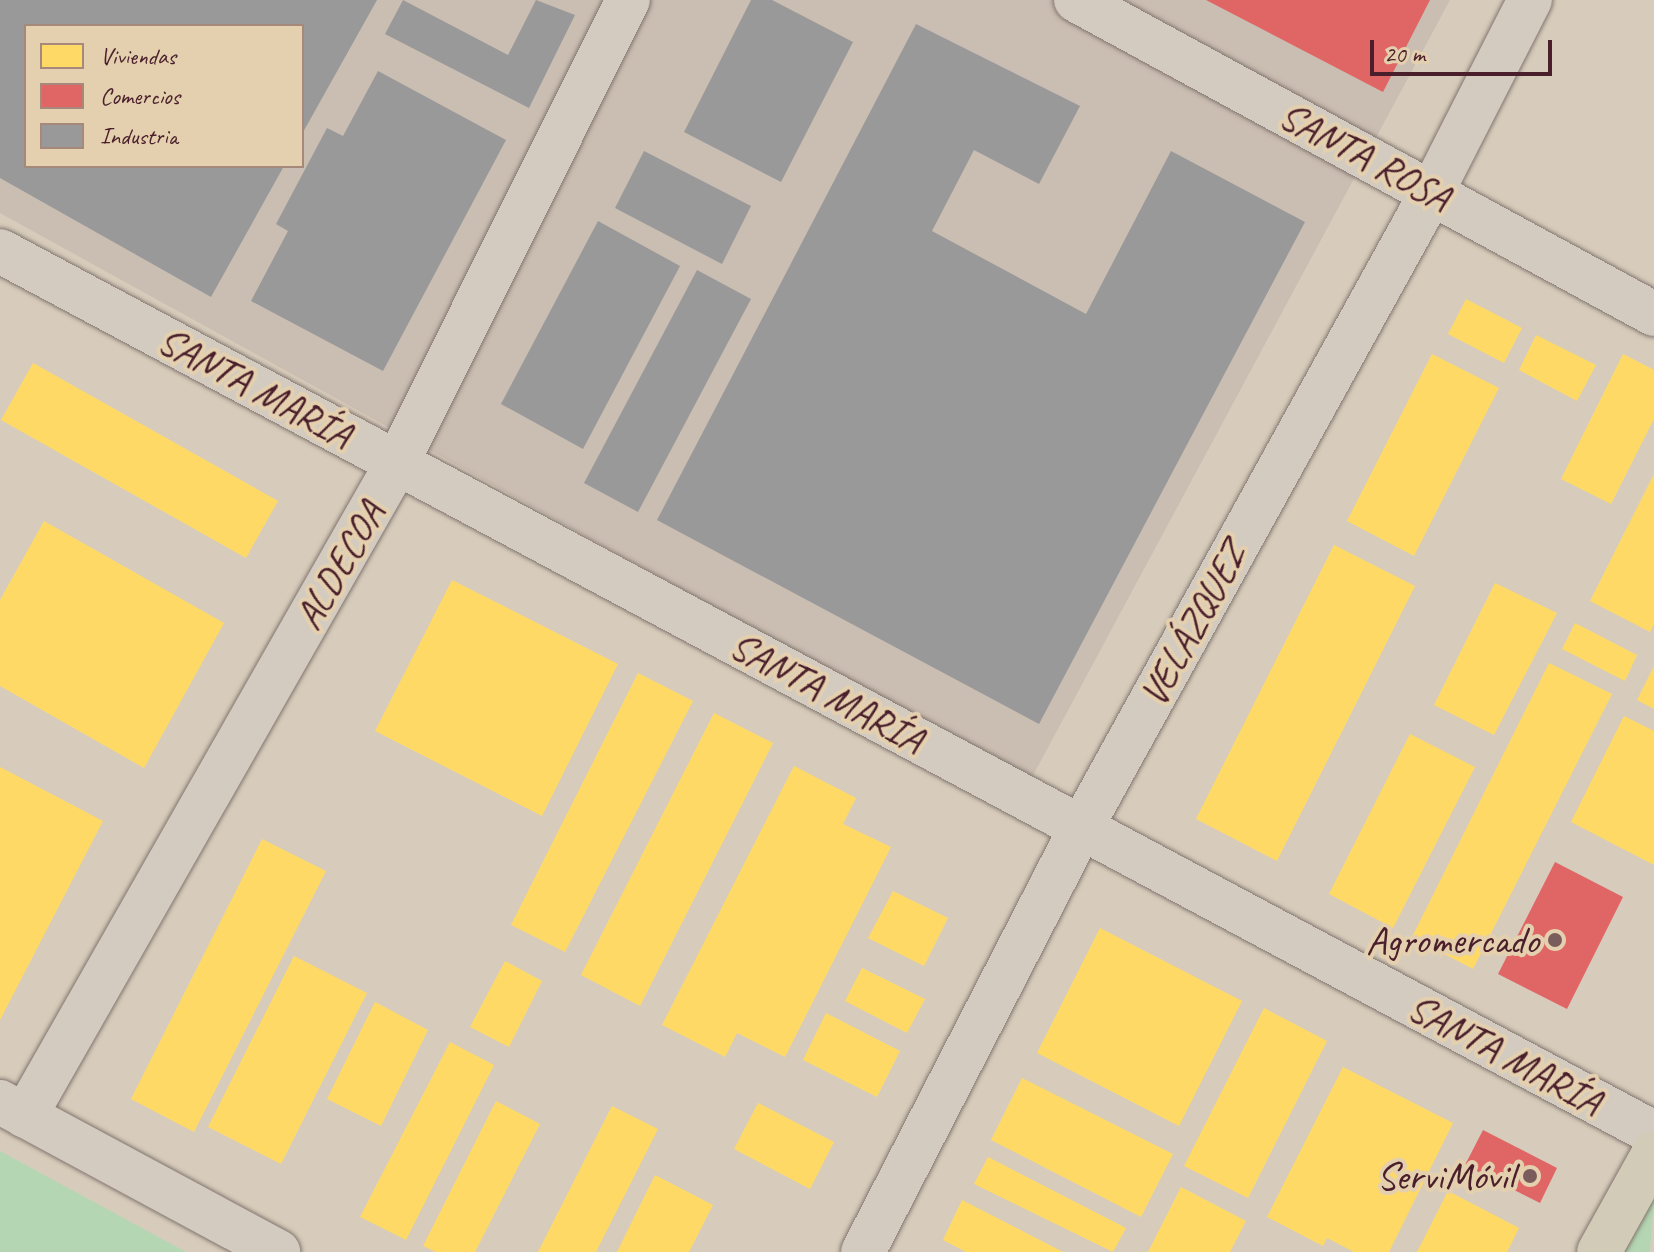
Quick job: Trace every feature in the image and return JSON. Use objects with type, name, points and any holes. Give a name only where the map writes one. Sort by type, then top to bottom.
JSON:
[{"type":"main road","points":[[1599,1252],[1654,1153]]},
{"type":"street","name":"ALDECOA","points":[[13,1109],[397,463],[628,0]]},
{"type":"street","name":"SANTA ROSA","points":[[1076,0],[1654,314]]},
{"type":"street","name":"VELÁZQUEZ","points":[[863,1252],[1081,828],[1432,192],[1530,0]]},
{"type":"street","name":"SANTA MARÍA","points":[[0,251],[1654,1133]]},
{"type":"street","points":[[13,1109],[278,1252]]},
{"type":"shaded area","points":[[0,0],[1450,0],[1030,781],[0,213]]},
{"type":"green space","points":[[0,1151],[186,1252],[0,1252]]},
{"type":"green space","points":[[1654,1196],[1650,1252],[1624,1252]]},
{"type":"building: Viviendas","points":[[1466,299],[1522,328],[1504,363],[1448,334]]},
{"type":"building: Viviendas","points":[[1536,335],[1596,365],[1577,401],[1519,370]]},
{"type":"building: Viviendas","points":[[1432,354],[1499,388],[1414,556],[1347,521]]},
{"type":"building: Viviendas","points":[[1623,354],[1654,370],[1654,419],[1611,504],[1561,479]]},
{"type":"building: Viviendas","points":[[33,363],[278,501],[246,558],[1,420]]},
{"type":"building: Viviendas","points":[[1654,474],[1654,624],[1650,632],[1590,601]]},
{"type":"building: Viviendas","points":[[44,521],[224,623],[144,768],[0,686],[0,600]]},
{"type":"building: Viviendas","points":[[1334,545],[1415,586],[1277,861],[1196,819]]},
{"type":"building: Viviendas","points":[[452,580],[618,664],[542,816],[375,731]]},
{"type":"building: Viviendas","points":[[1495,583],[1557,613],[1494,735],[1434,705]]},
{"type":"building: Viviendas","points":[[1575,623],[1637,655],[1625,681],[1562,649]]},
{"type":"building: Viviendas","points":[[1549,663],[1612,694],[1473,969],[1412,937]]},
{"type":"building: Viviendas","points":[[1654,666],[1654,709],[1637,700]]},
{"type":"building: Viviendas","points":[[638,673],[693,701],[565,952],[511,925]]},
{"type":"building: Viviendas","points":[[714,713],[773,743],[640,1006],[581,975]]},
{"type":"building: Viviendas","points":[[1624,716],[1654,731],[1654,865],[1571,822]]},
{"type":"building: Viviendas","points":[[1410,734],[1475,767],[1393,928],[1329,894]]},
{"type":"building: Viviendas","points":[[794,766],[856,798],[843,824],[891,847],[785,1057],[737,1033],[725,1057],[662,1025]]},
{"type":"building: Viviendas","points":[[0,767],[103,821],[0,1020]]},
{"type":"building: Viviendas","points":[[262,839],[326,871],[194,1132],[131,1099]]},
{"type":"building: Viviendas","points":[[893,891],[948,918],[924,966],[868,938]]},
{"type":"building: Viviendas","points":[[1100,928],[1242,1001],[1179,1126],[1037,1053]]},
{"type":"building: Viviendas","points":[[294,956],[367,993],[281,1164],[208,1127]]},
{"type":"building: Viviendas","points":[[505,961],[542,981],[509,1047],[470,1027]]},
{"type":"building: Viviendas","points":[[862,968],[925,999],[907,1033],[845,1001]]},
{"type":"building: Viviendas","points":[[375,1002],[428,1030],[381,1126],[327,1099]]},
{"type":"building: Viviendas","points":[[1264,1008],[1327,1041],[1248,1198],[1184,1166]]},
{"type":"building: Viviendas","points":[[826,1013],[900,1051],[877,1097],[803,1060]]},
{"type":"building: Viviendas","points":[[450,1042],[494,1065],[406,1240],[360,1217]]},
{"type":"building: Viviendas","points":[[1343,1067],[1453,1123],[1389,1252],[1354,1252],[1327,1238],[1323,1246],[1267,1217]]},
{"type":"building: Viviendas","points":[[1022,1078],[1173,1154],[1141,1217],[991,1140]]},
{"type":"building: Viviendas","points":[[496,1101],[540,1124],[475,1252],[436,1252],[423,1246]]},
{"type":"building: Viviendas","points":[[758,1103],[834,1142],[810,1189],[734,1149]]},
{"type":"building: Viviendas","points":[[612,1106],[658,1129],[596,1252],[538,1252]]},
{"type":"building: Viviendas","points":[[988,1157],[1126,1228],[1113,1252],[974,1184]]},
{"type":"building: Viviendas","points":[[655,1175],[713,1205],[689,1252],[617,1252]]},
{"type":"building: Viviendas","points":[[1181,1187],[1246,1221],[1230,1252],[1148,1252]]},
{"type":"building: Viviendas","points":[[1448,1191],[1519,1228],[1507,1252],[1417,1252]]},
{"type":"building: Viviendas","points":[[962,1200],[1063,1252],[966,1252],[943,1240]]},
{"type":"building: Comercios","points":[[1206,0],[1430,0],[1383,92]]},
{"type":"building: Comercios","points":[[1555,862],[1623,897],[1567,1009],[1498,974]]},
{"type":"building: Comercios","points":[[1483,1130],[1557,1168],[1540,1203],[1465,1165]]},
{"type":"building: Industria","points":[[0,0],[377,0],[304,130],[304,24],[24,24],[24,168],[283,168],[211,297],[0,178]]},
{"type":"building: Industria","points":[[403,0],[508,55],[536,0],[575,15],[529,108],[385,34]]},
{"type":"building: Industria","points":[[751,0],[772,0],[853,42],[781,182],[684,132]]},
{"type":"building: Industria","points":[[916,24],[1080,106],[1039,184],[974,150],[932,231],[1086,314],[1171,151],[1305,222],[1039,724],[657,520]]},
{"type":"building: Industria","points":[[378,71],[506,140],[383,371],[251,301],[288,231],[276,224],[327,128],[343,136]]},
{"type":"building: Industria","points":[[644,151],[751,206],[722,264],[615,208]]},
{"type":"building: Industria","points":[[598,221],[680,266],[583,449],[501,404]]},
{"type":"building: Industria","points":[[697,270],[751,299],[638,512],[584,483]]},
{"type":"place","name":"Agromercado","points":[[1555,940]]},
{"type":"place","name":"ServiMóvil","points":[[1530,1176]]}]
